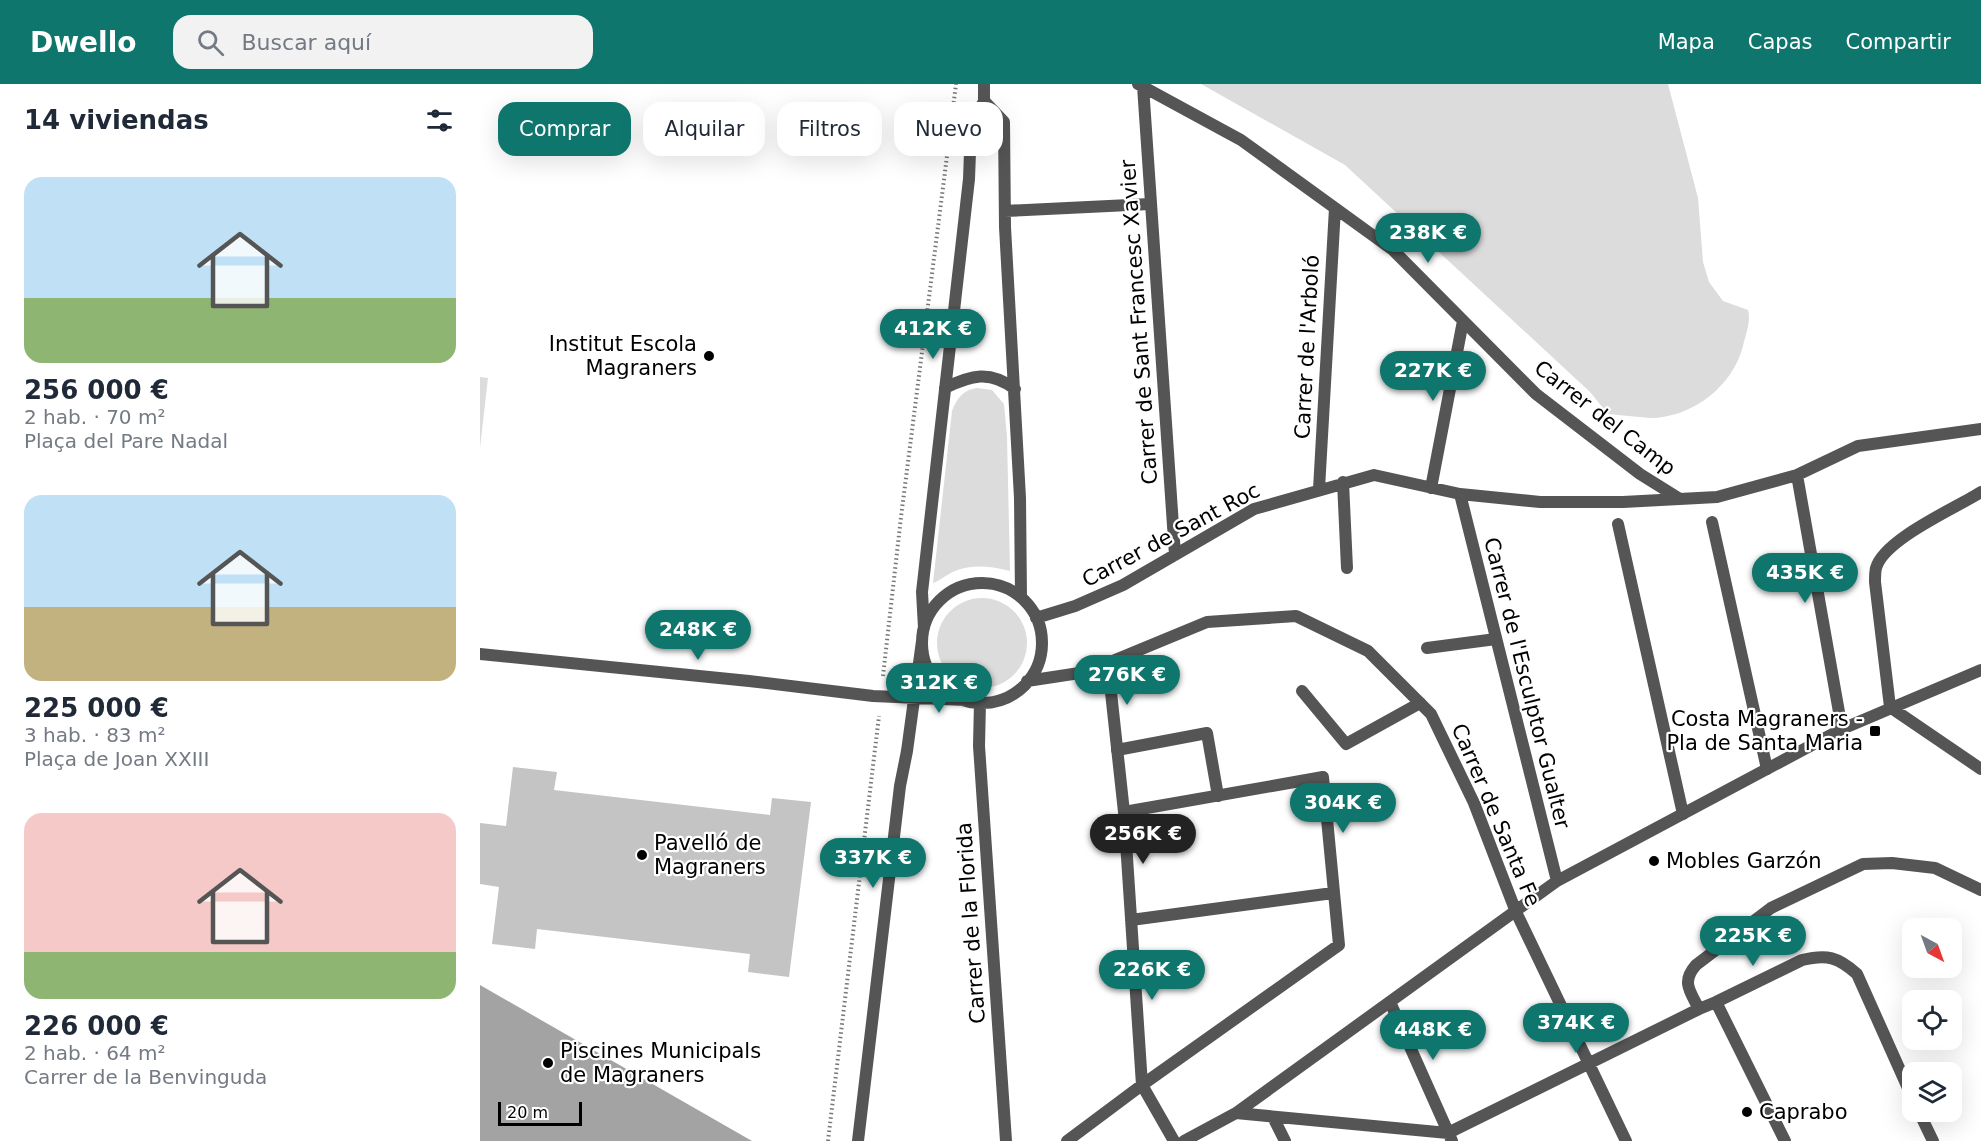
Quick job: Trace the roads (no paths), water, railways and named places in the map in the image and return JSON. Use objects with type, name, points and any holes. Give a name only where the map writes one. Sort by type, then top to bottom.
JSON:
[{"type":"street","points":[[924,628],[922,592],[969,179],[971,125],[984,101],[984,84]]},
{"type":"street","name":"Carrer de Sant Francesc Xavier","points":[[1141,85],[1175,555]]},
{"type":"street","name":"Carrer del Camp","points":[[1141,85],[1241,140],[1393,250],[1536,394],[1640,474],[1680,499]]},
{"type":"street","points":[[984,101],[1004,122],[1005,212],[1021,518],[1021,597]]},
{"type":"street","points":[[1005,212],[1150,204]]},
{"type":"street","name":"Carrer de l'Arboló","points":[[1319,489],[1335,208]]},
{"type":"street","points":[[1431,488],[1463,321]]},
{"type":"street","points":[[945,388],[976,376],[1005,381],[1015,389]]},
{"type":"street","name":"Carrer de Sant Roc","points":[[1036,618],[1075,606],[1123,585],[1254,508],[1374,475],[1460,495],[1540,502],[1623,502],[1717,497],[1797,475],[1858,446],[1981,429]]},
{"type":"street","points":[[1797,475],[1842,729]]},
{"type":"street","points":[[1343,482],[1347,568]]},
{"type":"street","points":[[1981,492],[1912,532],[1888,550],[1876,567],[1876,593],[1890,707],[1981,770]]},
{"type":"street","name":"Carrer de l'Esculptor Gualter","points":[[1460,495],[1557,881]]},
{"type":"street","points":[[1712,522],[1767,769]]},
{"type":"street","points":[[1618,524],[1683,814]]},
{"type":"street","points":[[480,654],[881,696],[914,697],[993,702],[1006,697],[1027,681],[1035,670],[1041,651],[1040,631],[1036,618],[1021,597],[1003,587],[983,583],[957,588],[936,604],[928,615],[924,628],[914,697],[898,798],[858,1141]]},
{"type":"street","name":"Carrer de Santa Fe","points":[[1027,681],[1080,674],[1108,665],[1206,622],[1296,616],[1368,651],[1431,714],[1474,803],[1516,912],[1626,1141]]},
{"type":"street","points":[[1427,648],[1496,639]]},
{"type":"street","points":[[922,641],[923,654],[934,679],[943,688],[966,700]]},
{"type":"street","points":[[1108,665],[1124,812],[1142,1085],[1174,1141]]},
{"type":"street","points":[[1185,1141],[1236,1113],[1557,881],[1842,729],[1981,670]]},
{"type":"street","points":[[1302,691],[1346,744],[1420,703]]},
{"type":"street","name":"Carrer de la Florida","points":[[980,702],[979,746],[1005,1141]]},
{"type":"street","points":[[1117,750],[1207,733],[1218,796]]},
{"type":"street","points":[[1067,1141],[1339,945],[1323,777],[1124,812]]},
{"type":"street","points":[[1699,1009],[1687,982],[1689,974],[1696,965],[1771,908],[1863,864],[1892,863],[1935,868],[1981,890]]},
{"type":"street","points":[[1131,920],[1333,893]]},
{"type":"street","points":[[1236,1113],[1450,1137],[1699,1009],[1802,960],[1818,956],[1844,962],[1857,974],[1902,1075]]},
{"type":"street","points":[[1390,1002],[1450,1137]]},
{"type":"street","points":[[1716,1002],[1785,1141]]},
{"type":"street","points":[[1274,1117],[1285,1141]]},
{"type":"street","points":[[1924,1122],[1933,1141]]},
{"type":"place","name":"Institut Escola Magraners","points":[[709,356]]},
{"type":"place","name":"Costa Magraners - Pla de Santa Maria","points":[[1875,731]]},
{"type":"place","name":"Pavelló de Magraners","points":[[642,855]]},
{"type":"place","name":"Mobles Garzón","points":[[1654,861]]},
{"type":"place","name":"Piscines Municipals de Magraners","points":[[548,1063]]},
{"type":"place","name":"Caprabo","points":[[1747,1112]]}]
